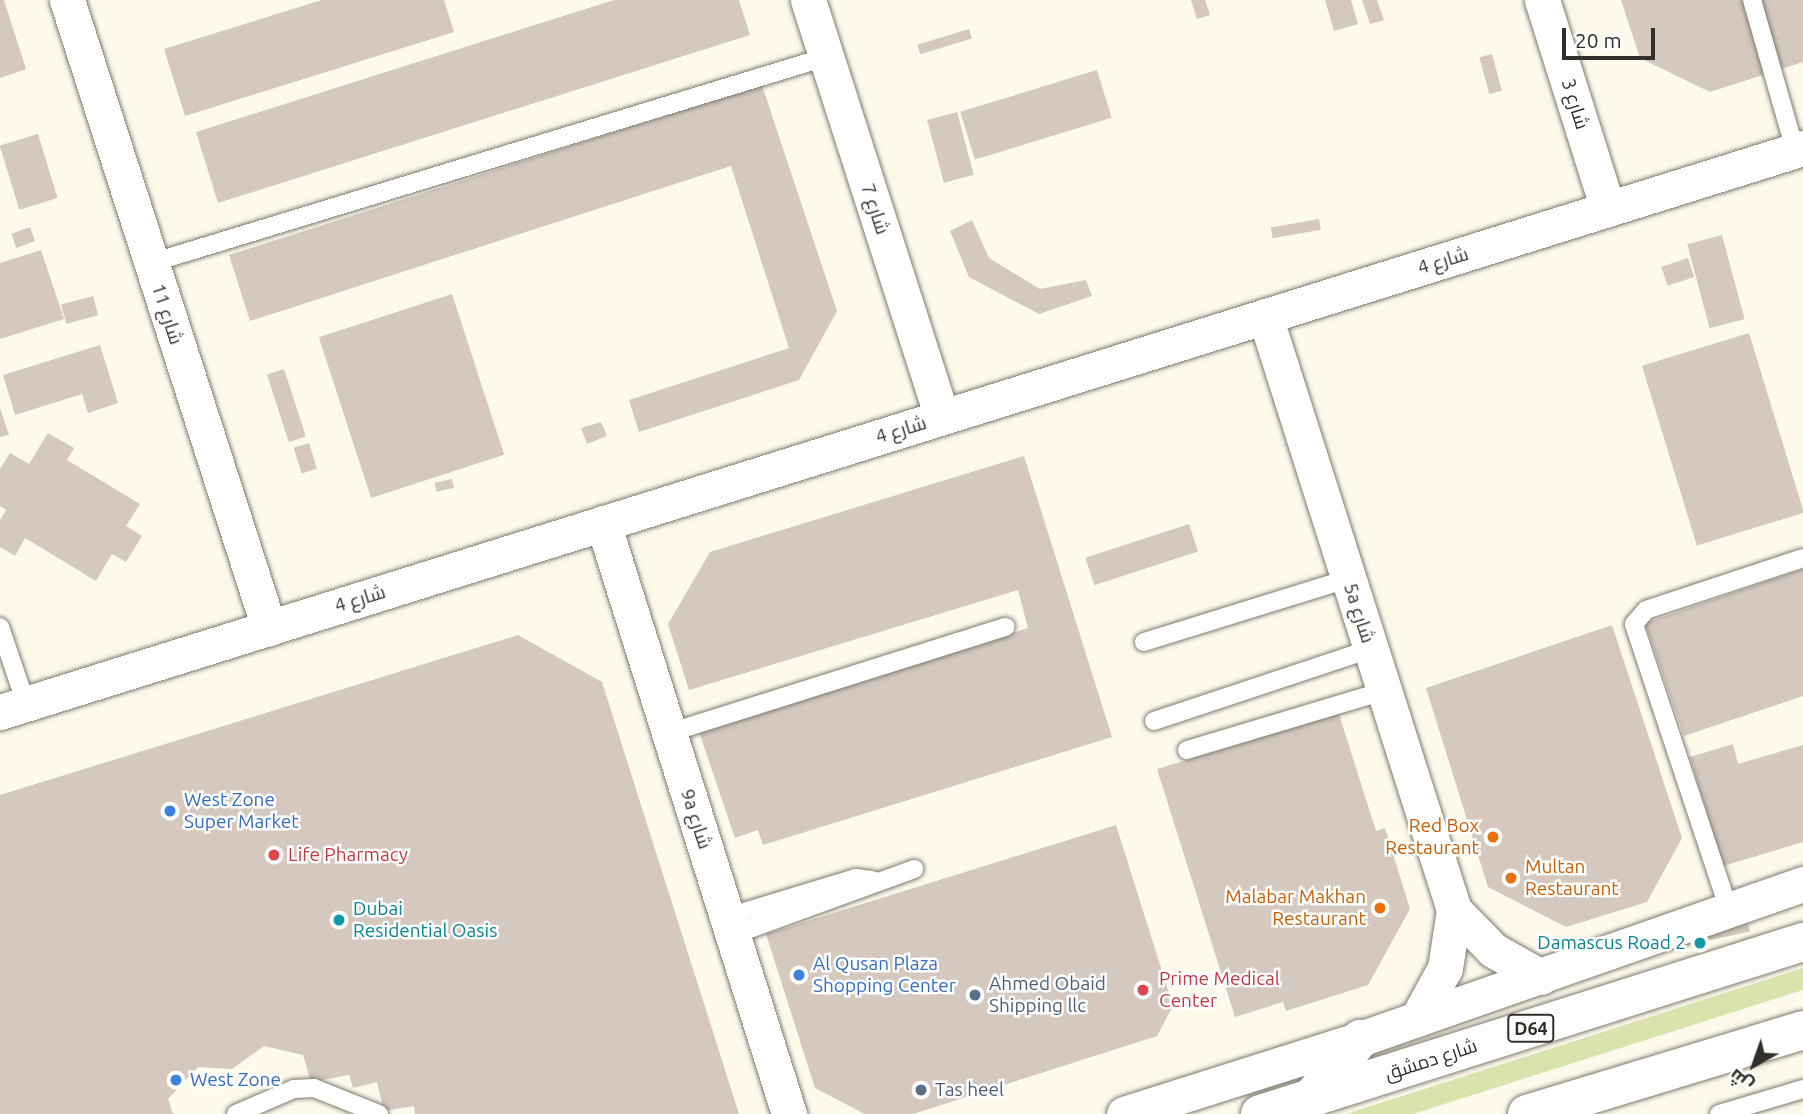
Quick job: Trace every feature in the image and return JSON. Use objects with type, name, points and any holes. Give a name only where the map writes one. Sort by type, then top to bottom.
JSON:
[{"type":"main road","name":"شارع دمشق","points":[[1260,1114],[1803,942]]},
{"type":"main road","points":[[1527,1114],[1803,1030]]},
{"type":"main road","points":[[1311,1098],[1360,1039]]},
{"type":"street","name":"شارع 11","points":[[67,0],[269,628]]},
{"type":"street","name":"شارع 7","points":[[808,0],[942,417]]},
{"type":"street","name":"شارع 3","points":[[1542,0],[1608,209]]},
{"type":"street","name":"شارع 4","points":[[13,708],[1799,149]]},
{"type":"street","name":"5a شارع","points":[[1265,316],[1454,910],[1445,968],[1418,1019]]},
{"type":"street","name":"9a شارع","points":[[603,523],[789,1114]]},
{"type":"street","points":[[1124,1114],[1360,1039],[1803,884]]},
{"type":"street","name":"5a شارع","points":[[1454,910],[1493,950],[1541,977]]},
{"type":"lane","points":[[1752,0],[1799,149]]},
{"type":"lane","points":[[151,263],[826,57]]},
{"type":"lane","points":[[1729,910],[1634,624],[1646,610],[1803,558]]},
{"type":"lane","points":[[1144,642],[1348,579]]},
{"type":"lane","points":[[0,627],[13,708]]},
{"type":"lane","points":[[669,733],[1006,627]]},
{"type":"lane","points":[[1154,721],[1371,649]]},
{"type":"lane","points":[[1186,750],[1384,691]]},
{"type":"lane","points":[[730,926],[859,891],[873,880],[914,869]]},
{"type":"lane","points":[[236,1114],[295,1089],[314,1088],[379,1114]]},
{"type":"lane","points":[[1719,1114],[1803,1089]]},
{"type":"green space","points":[[1803,968],[1803,990],[1413,1114],[1346,1114]]},
{"type":"building","points":[[0,0],[4,0],[26,69],[0,78]]},
{"type":"building","points":[[322,0],[444,0],[454,32],[185,116],[164,49]]},
{"type":"building","points":[[614,0],[739,0],[750,35],[218,203],[196,132]]},
{"type":"building","points":[[1191,0],[1205,0],[1210,15],[1197,19]]},
{"type":"building","points":[[1325,0],[1351,0],[1358,24],[1334,31]]},
{"type":"building","points":[[1362,0],[1377,0],[1384,20],[1370,24]]},
{"type":"building","points":[[1621,0],[1803,0],[1803,62],[1710,92],[1640,58]]},
{"type":"building","points":[[969,29],[972,39],[920,54],[917,45]]},
{"type":"building","points":[[1492,54],[1502,91],[1489,94],[1479,57]]},
{"type":"building","points":[[1097,70],[1112,118],[975,160],[960,112]]},
{"type":"building","points":[[762,85],[837,311],[799,380],[639,432],[629,400],[789,348],[731,166],[250,321],[229,255]]},
{"type":"building","points":[[957,112],[974,175],[944,183],[927,120]]},
{"type":"building","points":[[38,134],[58,198],[19,210],[0,146]]},
{"type":"building","points":[[1319,219],[1321,230],[1273,238],[1271,228]]},
{"type":"building","points":[[972,220],[989,258],[1040,289],[1086,280],[1092,296],[1039,314],[969,277],[950,231]]},
{"type":"building","points":[[30,227],[35,241],[16,248],[11,234]]},
{"type":"building","points":[[1722,235],[1745,319],[1710,328],[1687,244]]},
{"type":"building","points":[[41,250],[64,319],[0,339],[0,263]]},
{"type":"building","points":[[1688,258],[1694,277],[1668,286],[1661,267]]},
{"type":"building","points":[[452,294],[504,455],[371,498],[319,337]]},
{"type":"building","points":[[93,296],[98,315],[66,324],[61,305]]},
{"type":"building","points":[[1749,333],[1803,513],[1697,546],[1642,366]]},
{"type":"building","points":[[100,345],[118,403],[88,413],[82,394],[15,415],[3,375]]},
{"type":"building","points":[[284,369],[306,437],[289,442],[267,375]]},
{"type":"building","points":[[0,408],[9,435],[0,437]]},
{"type":"building","points":[[601,422],[607,436],[587,444],[581,428]]},
{"type":"building","points":[[48,433],[74,448],[67,460],[140,504],[126,526],[142,536],[126,562],[112,554],[96,581],[25,538],[15,556],[0,547],[0,520],[6,510],[0,506],[0,469],[10,453],[29,464]]},
{"type":"building","points":[[309,443],[317,469],[302,473],[294,448]]},
{"type":"building","points":[[1024,456],[1112,737],[763,845],[758,830],[735,838],[699,732],[1028,628],[1018,590],[689,690],[668,624],[710,552]]},
{"type":"building","points":[[452,479],[454,488],[436,492],[434,483]]},
{"type":"building","points":[[1189,524],[1198,552],[1094,585],[1085,558]]},
{"type":"building","points":[[1803,569],[1803,696],[1684,736],[1645,623]]},
{"type":"building","points":[[1612,625],[1682,838],[1647,902],[1566,927],[1488,887],[1426,688]]},
{"type":"building","name":"Dubai Residential Oasis","points":[[518,635],[602,682],[739,1114],[415,1114],[414,1106],[384,1111],[377,1082],[353,1088],[349,1075],[311,1082],[303,1055],[264,1046],[232,1069],[198,1067],[168,1099],[173,1114],[0,1114],[0,795]]},
{"type":"building","points":[[1339,714],[1376,831],[1385,828],[1410,909],[1368,985],[1286,1011],[1283,1002],[1235,1017],[1157,769]]},
{"type":"building","points":[[1733,744],[1738,764],[1803,745],[1803,842],[1723,866],[1690,757]]},
{"type":"building","points":[[1116,825],[1173,1006],[1157,1036],[913,1114],[865,1114],[815,1088],[766,934]]},
{"type":"building","name":"Damascus Road 2","points":[[1746,913],[1750,932],[1682,946],[1679,927]]},
{"type":"place","name":"West Zone Super Market","points":[[170,811]]},
{"type":"place","name":"Red Box Restaurant","points":[[1493,837]]},
{"type":"place","name":"Life Pharmacy","points":[[274,855]]},
{"type":"place","name":"Multan Restaurant","points":[[1511,878]]},
{"type":"place","name":"Malabar Makhan Restaurant","points":[[1380,908]]},
{"type":"place","name":"Dubai Residential Oasis","points":[[339,920]]},
{"type":"place","name":"Damascus Road 2","points":[[1700,943]]},
{"type":"place","name":"Al Qusan Plaza Shopping Center","points":[[799,975]]},
{"type":"place","name":"Prime Medical Center","points":[[1143,990]]},
{"type":"place","name":"Ahmed Obaid Shipping llc","points":[[975,995]]},
{"type":"place","name":"West Zone","points":[[176,1080]]},
{"type":"place","name":"Tas heel","points":[[921,1090]]}]
